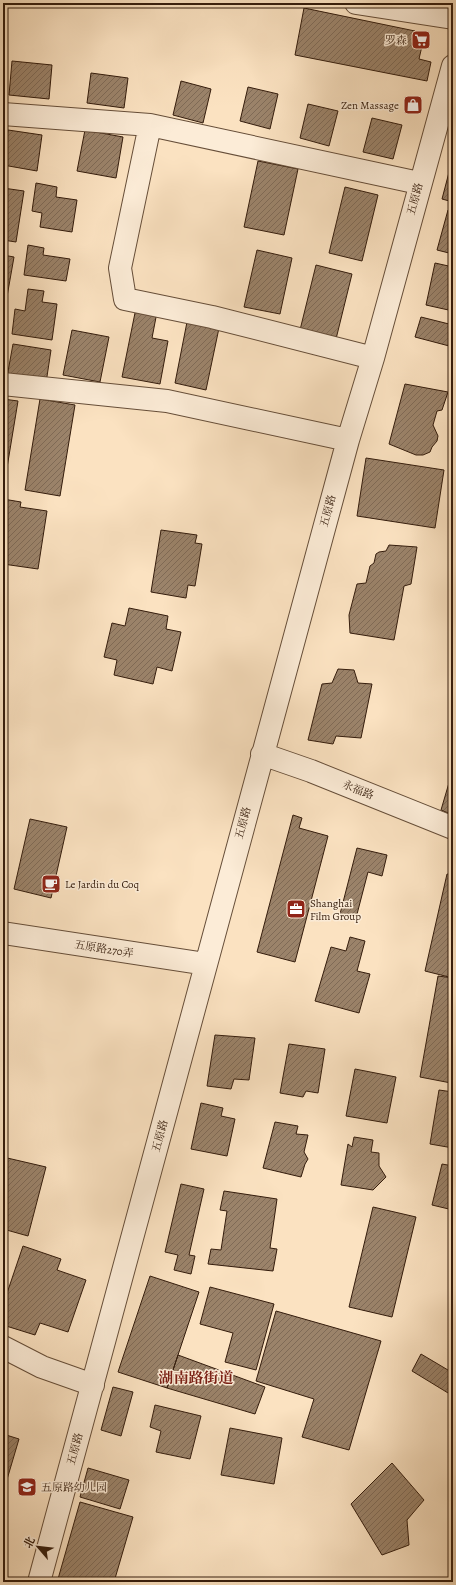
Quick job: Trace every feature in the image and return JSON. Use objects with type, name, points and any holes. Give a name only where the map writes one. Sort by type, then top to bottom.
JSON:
[{"type":"street","points":[[356,3],[453,18]]},
{"type":"street","name":"五原路","points":[[39,1582],[262,754],[453,66]]},
{"type":"street","points":[[3,114],[150,125],[420,183]]},
{"type":"street","points":[[150,125],[120,268],[124,298],[212,317],[372,358]]},
{"type":"street","points":[[3,384],[167,401],[348,440]]},
{"type":"street","name":"永福路","points":[[262,754],[311,771],[453,828]]},
{"type":"street","name":"五原路270弄","points":[[3,933],[206,964]]},
{"type":"street","points":[[3,1347],[42,1367],[93,1385]]},
{"type":"building","points":[[304,8],[415,31],[412,44],[422,46],[419,59],[431,62],[427,81],[295,55]]},
{"type":"building","points":[[3,12],[7,13],[3,32]]},
{"type":"building","points":[[12,61],[52,65],[49,99],[9,95]]},
{"type":"building","points":[[91,73],[128,78],[124,108],[87,103]]},
{"type":"building","points":[[181,81],[211,89],[203,123],[173,115]]},
{"type":"building","points":[[248,87],[278,94],[270,129],[240,121]]},
{"type":"building","points":[[308,104],[338,111],[329,146],[300,138]]},
{"type":"building","points":[[372,118],[402,125],[393,159],[363,152]]},
{"type":"building","points":[[8,130],[42,135],[37,171],[3,165]]},
{"type":"building","points":[[85,130],[123,137],[116,178],[77,171]]},
{"type":"building","points":[[453,157],[453,202],[442,199]]},
{"type":"building","points":[[258,161],[298,169],[284,235],[244,227]]},
{"type":"building","points":[[36,183],[57,187],[56,197],[77,200],[72,232],[40,227],[42,213],[32,211]]},
{"type":"building","points":[[345,187],[378,195],[362,261],[329,253]]},
{"type":"building","points":[[3,188],[24,191],[16,242],[3,240]]},
{"type":"building","points":[[448,210],[453,212],[453,254],[437,250]]},
{"type":"building","points":[[28,245],[44,248],[43,255],[70,259],[66,281],[24,275]]},
{"type":"building","points":[[257,250],[292,258],[280,314],[244,307]]},
{"type":"building","points":[[3,255],[14,257],[5,308],[3,307]]},
{"type":"building","points":[[435,263],[453,267],[453,311],[426,305]]},
{"type":"building","points":[[316,265],[352,274],[336,339],[300,330]]},
{"type":"building","points":[[28,289],[44,291],[42,302],[57,304],[52,340],[12,334],[15,309],[25,311]]},
{"type":"building","points":[[136,308],[157,312],[152,338],[168,341],[160,384],[122,377]]},
{"type":"building","points":[[421,317],[453,325],[453,347],[415,337]]},
{"type":"building","points":[[187,322],[219,328],[206,390],[175,383]]},
{"type":"building","points":[[72,330],[109,337],[100,382],[63,375]]},
{"type":"building","points":[[13,344],[51,350],[46,383],[7,377]]},
{"type":"building","points":[[405,384],[448,392],[442,410],[437,411],[433,425],[438,436],[437,441],[430,452],[423,455],[416,455],[389,444]]},
{"type":"building","points":[[3,399],[18,401],[3,492]]},
{"type":"building","points":[[40,399],[75,405],[60,496],[25,490]]},
{"type":"building","points":[[366,458],[444,470],[435,528],[357,516]]},
{"type":"building","points":[[3,499],[21,502],[20,507],[47,511],[38,569],[3,564]]},
{"type":"building","points":[[161,530],[197,535],[195,543],[202,544],[195,586],[188,585],[186,598],[151,592]]},
{"type":"building","points":[[389,545],[417,547],[411,584],[404,586],[394,640],[350,633],[349,615],[357,584],[366,583],[370,566],[374,563],[376,554],[386,551]]},
{"type":"building","points":[[129,608],[168,616],[166,629],[181,632],[172,671],[157,667],[153,684],[114,675],[117,660],[104,657],[112,623],[125,626]]},
{"type":"building","points":[[338,669],[354,670],[358,683],[372,684],[361,738],[336,736],[333,744],[308,740],[322,684],[332,683]]},
{"type":"building","points":[[453,760],[453,776],[451,776]]},
{"type":"building","points":[[451,776],[453,777],[453,815],[441,810]]},
{"type":"building","points":[[293,815],[302,818],[299,828],[328,836],[295,962],[257,952]]},
{"type":"building","points":[[30,819],[67,827],[51,898],[14,889]]},
{"type":"building","points":[[357,848],[387,855],[382,876],[368,872],[356,918],[340,914]]},
{"type":"building","points":[[447,874],[453,875],[453,978],[425,971]]},
{"type":"building","points":[[350,937],[365,941],[357,971],[370,974],[359,1013],[315,1001],[331,947],[346,951]]},
{"type":"building","points":[[438,976],[453,978],[453,1071],[451,1083],[420,1077]]},
{"type":"building","points":[[215,1035],[255,1038],[249,1080],[234,1079],[231,1089],[207,1086]]},
{"type":"building","points":[[289,1044],[325,1049],[318,1093],[306,1091],[303,1097],[280,1093]]},
{"type":"building","points":[[355,1069],[396,1077],[387,1123],[346,1116]]},
{"type":"building","points":[[439,1090],[453,1092],[453,1148],[430,1144]]},
{"type":"building","points":[[201,1103],[223,1108],[221,1116],[235,1119],[227,1156],[191,1149]]},
{"type":"building","points":[[275,1122],[298,1126],[296,1134],[308,1135],[304,1152],[308,1159],[301,1177],[263,1168]]},
{"type":"building","points":[[354,1137],[373,1140],[371,1152],[379,1153],[379,1166],[386,1177],[373,1190],[341,1185],[348,1144],[352,1147]]},
{"type":"building","points":[[3,1157],[46,1167],[28,1236],[3,1229]]},
{"type":"building","points":[[442,1164],[453,1166],[453,1210],[432,1205]]},
{"type":"building","points":[[181,1184],[204,1189],[189,1255],[195,1256],[191,1274],[174,1270],[178,1255],[165,1252]]},
{"type":"building","points":[[224,1191],[277,1199],[270,1248],[277,1249],[273,1271],[208,1264],[211,1249],[221,1250],[227,1211],[220,1210]]},
{"type":"building","points":[[373,1207],[416,1217],[392,1317],[349,1307]]},
{"type":"building","points":[[23,1246],[61,1259],[57,1270],[86,1280],[68,1332],[40,1323],[35,1335],[3,1325],[3,1305]]},
{"type":"building","points":[[150,1276],[199,1292],[167,1388],[118,1372]]},
{"type":"building","points":[[210,1287],[274,1304],[256,1370],[225,1362],[233,1333],[200,1324]]},
{"type":"building","points":[[276,1311],[381,1341],[349,1450],[302,1437],[314,1399],[256,1381]]},
{"type":"building","points":[[421,1354],[453,1373],[453,1396],[412,1371]]},
{"type":"building","points":[[178,1355],[265,1387],[255,1414],[167,1388]]},
{"type":"building","points":[[113,1387],[133,1392],[121,1436],[101,1430]]},
{"type":"building","points":[[155,1405],[201,1416],[190,1459],[156,1452],[161,1431],[150,1427]]},
{"type":"building","points":[[230,1428],[282,1438],[274,1484],[221,1475]]},
{"type":"building","points":[[3,1434],[19,1439],[3,1493]]},
{"type":"building","points":[[392,1463],[424,1500],[407,1520],[409,1545],[382,1555],[351,1504]]},
{"type":"building","points":[[88,1468],[129,1480],[120,1509],[80,1497]]},
{"type":"building","points":[[80,1502],[133,1517],[114,1582],[68,1582],[58,1579]]},
{"type":"building","points":[[3,1549],[6,1550],[3,1560]]},
{"type":"place","name":"罗森","points":[[421,40]]},
{"type":"place","name":"Zen Massage","points":[[413,105]]},
{"type":"place","name":"Le Jardin du Coq","points":[[51,884]]},
{"type":"place","name":"Shanghai Film Group","points":[[296,909]]},
{"type":"place","name":"五原路幼儿园","points":[[27,1487]]},
{"type":"district","name":"湖南路街道","points":[[196,1378]]}]
